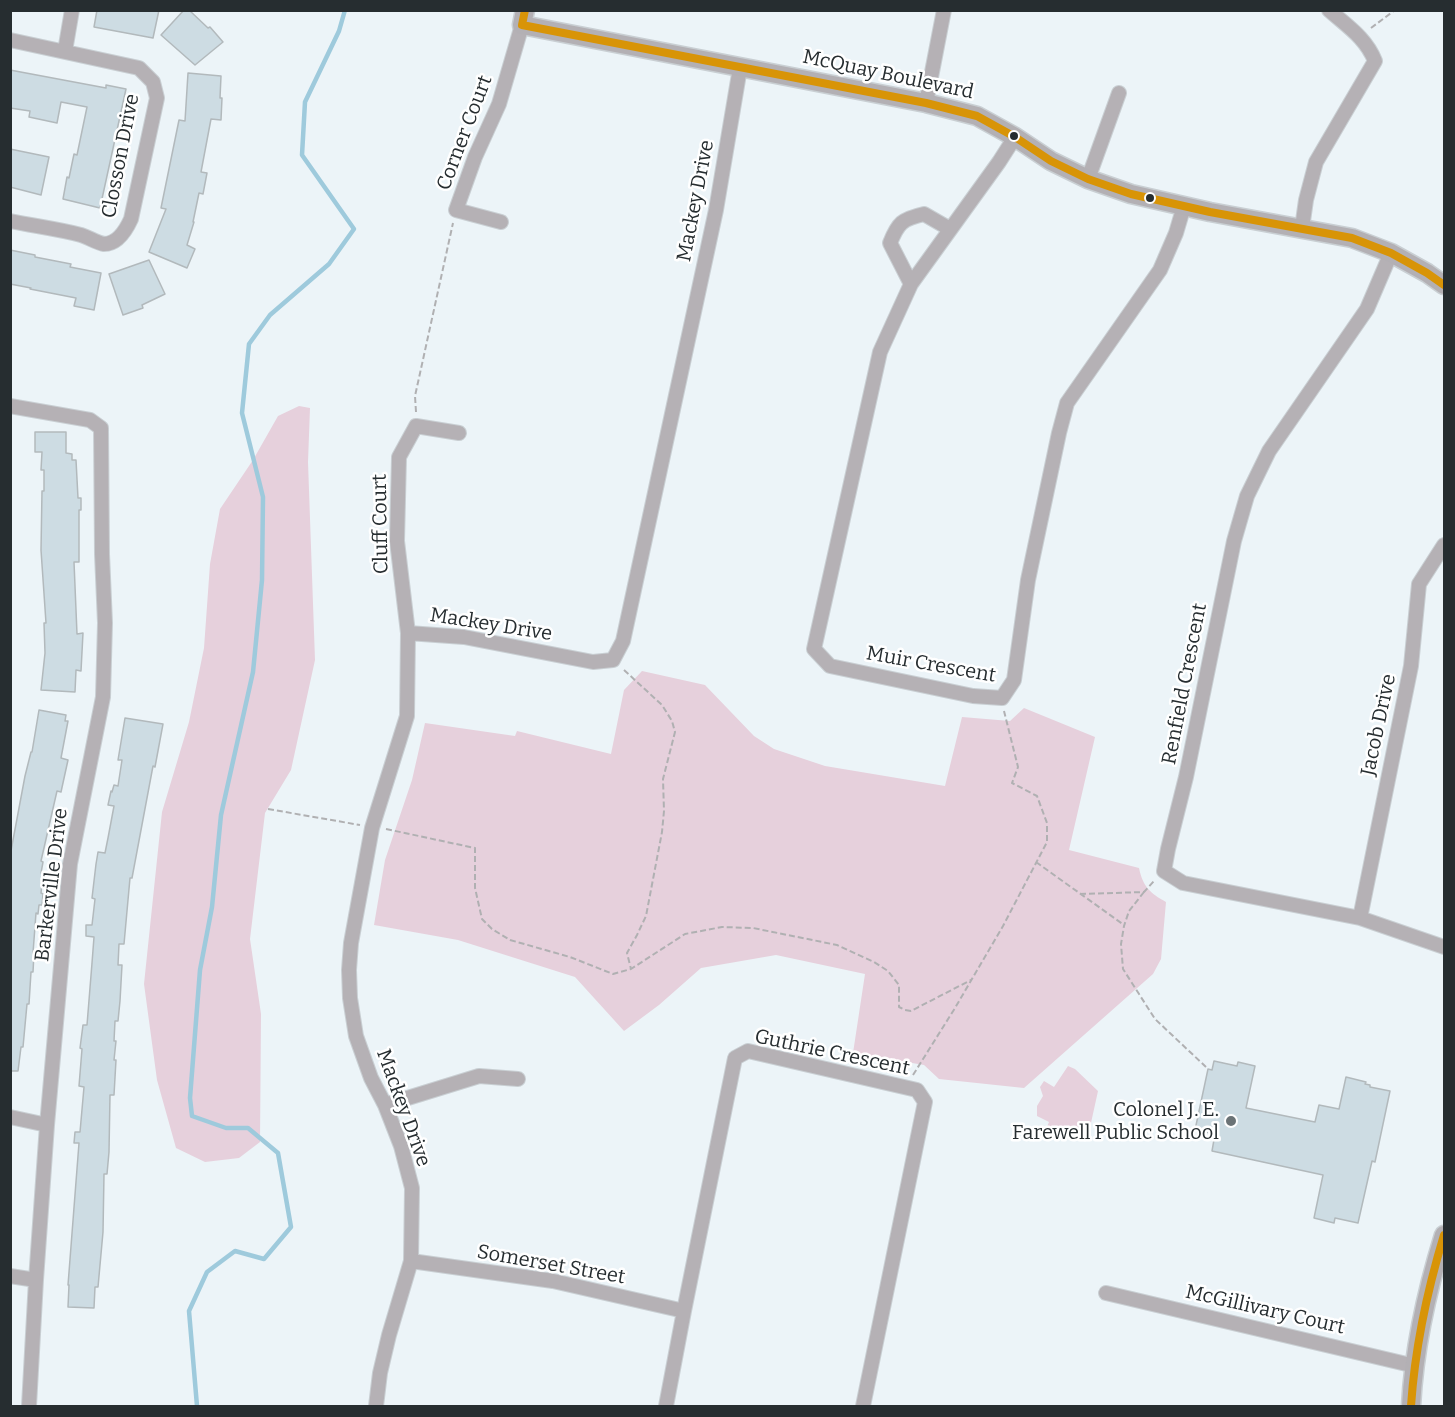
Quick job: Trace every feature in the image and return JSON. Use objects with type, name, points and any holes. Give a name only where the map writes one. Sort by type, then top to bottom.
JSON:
[{"type":"street","points":[[65,51],[72,10]]},
{"type":"street","points":[[926,103],[944,10]]},
{"type":"street","points":[[1302,228],[1306,200],[1316,162],[1375,61],[1370,49],[1359,36],[1329,10]]},
{"type":"street","name":"McQuay Boulevard","points":[[524,18],[740,68],[926,103],[976,116],[1015,137],[1051,161],[1088,179],[1131,194],[1184,206],[1352,238],[1391,253],[1444,285]]},
{"type":"street","name":"Corner Court","points":[[501,222],[456,210],[475,157],[500,104],[524,18]]},
{"type":"street","name":"Closson Drive","points":[[10,40],[139,68],[153,82],[157,98],[131,219],[126,231],[112,242],[104,244],[82,236],[10,221]]},
{"type":"street","name":"Mackey Drive","points":[[375,1407],[389,1335],[411,1261],[412,1188],[385,1105],[371,1078],[356,1036],[350,998],[349,970],[351,943],[372,828],[407,716],[408,633],[464,637],[593,662],[613,660],[626,630],[716,210],[740,68]]},
{"type":"street","points":[[1088,179],[1119,93]]},
{"type":"street","name":"Muir Crescent","points":[[1015,137],[911,284],[880,352],[814,649],[830,666],[973,696],[1002,698],[1014,680],[1028,580],[1067,403],[1160,270],[1176,233],[1184,206]]},
{"type":"street","points":[[911,284],[890,243],[897,226],[911,217],[924,214],[950,229]]},
{"type":"street","name":"Renfield Crescent","points":[[1164,871],[1186,777],[1234,541],[1247,496],[1269,451],[1367,309],[1391,253]]},
{"type":"street","name":"Barkerville Drive","points":[[10,406],[90,420],[100,429],[105,623],[103,697],[70,864],[36,1280],[29,1407]]},
{"type":"street","points":[[416,426],[459,433]]},
{"type":"street","name":"Cluff Court","points":[[408,633],[397,541],[399,457],[416,426]]},
{"type":"street","name":"Jacob Drive","points":[[1360,918],[1411,666],[1419,584],[1444,545]]},
{"type":"street","points":[[1164,871],[1183,883],[1360,918],[1444,947]]},
{"type":"street","name":"Guthrie Crescent","points":[[666,1407],[735,1058],[748,1051],[917,1090],[925,1102],[863,1407]]},
{"type":"street","points":[[385,1105],[479,1076],[518,1079]]},
{"type":"street","points":[[10,1117],[48,1125]]},
{"type":"street","points":[[1411,1407],[1415,1366],[1427,1299],[1444,1234]]},
{"type":"street","name":"Somerset Street","points":[[411,1261],[553,1281],[684,1311]]},
{"type":"street","points":[[10,1276],[36,1280]]},
{"type":"street","name":"McGillivary Court","points":[[1106,1293],[1415,1366]]},
{"type":"path","points":[[1359,36],[1395,10]]},
{"type":"path","points":[[416,426],[416,396],[456,210]]},
{"type":"path","points":[[613,660],[662,705],[672,721],[675,732],[663,779],[662,832],[646,916],[627,953],[631,969]]},
{"type":"path","points":[[905,1088],[1003,926],[1047,842],[1047,823],[1037,795],[1012,783],[1018,766],[1002,698]]},
{"type":"path","points":[[268,809],[386,829],[475,848],[475,888],[482,919],[510,940],[570,957],[614,975],[631,969],[685,934],[732,927],[753,928],[837,945],[874,962],[888,971],[899,985],[899,1007],[905,1010],[911,1011],[971,980]]},
{"type":"path","points":[[1036,862],[1124,926]]},
{"type":"path","points":[[1164,871],[1129,911],[1120,944],[1123,969],[1155,1019],[1206,1067]]},
{"type":"path","points":[[1080,894],[1144,892]]},
{"type":"shaded area","points":[[299,406],[310,408],[308,462],[315,660],[291,770],[265,813],[250,939],[261,1014],[260,1142],[239,1158],[205,1162],[176,1148],[157,1080],[144,984],[162,812],[189,722],[204,648],[210,564],[220,509],[253,460],[278,416]]},
{"type":"shaded area","points":[[642,671],[705,685],[754,736],[774,749],[825,766],[945,786],[962,717],[1010,721],[1024,708],[1095,737],[1069,850],[1139,868],[1148,889],[1166,902],[1161,959],[1153,974],[1024,1088],[939,1079],[924,1065],[853,1053],[865,974],[776,955],[701,968],[659,1005],[624,1031],[575,977],[458,940],[374,925],[385,860],[412,780],[425,723],[515,736],[517,731],[611,754],[624,690]]},
{"type":"shaded area","points":[[1068,1066],[1075,1069],[1098,1091],[1087,1134],[1080,1128],[1059,1129],[1056,1133],[1046,1129],[1049,1122],[1037,1116],[1037,1106],[1043,1096],[1040,1087],[1044,1081],[1054,1087]]},
{"type":"building","points":[[97,10],[159,10],[153,38],[94,27]]},
{"type":"building","points":[[184,10],[189,10],[208,28],[210,27],[223,42],[195,65],[161,35]]},
{"type":"building","points":[[10,70],[106,88],[106,85],[126,89],[100,208],[63,199],[74,154],[77,155],[87,107],[61,102],[57,123],[29,117],[30,111],[10,108]]},
{"type":"building","points":[[188,73],[221,76],[220,98],[222,98],[221,120],[211,119],[201,172],[207,173],[203,194],[199,193],[187,245],[195,249],[187,268],[149,252],[166,209],[161,208],[179,120],[185,121]]},
{"type":"building","points":[[10,149],[49,157],[41,195],[10,187]]},
{"type":"building","points":[[10,250],[101,273],[94,310],[74,306],[76,298],[10,284]]},
{"type":"building","points":[[149,260],[165,294],[142,305],[143,308],[123,315],[109,274]]},
{"type":"building","points":[[35,432],[66,432],[66,453],[72,454],[72,460],[76,460],[81,510],[79,510],[79,562],[74,562],[77,634],[83,633],[81,671],[76,670],[75,692],[41,690],[45,653],[44,623],[46,623],[41,550],[44,470],[41,470],[42,452],[35,452]]},
{"type":"building","points":[[39,710],[66,715],[65,721],[68,721],[61,758],[68,760],[61,792],[57,791],[41,861],[43,862],[42,905],[39,905],[38,914],[36,913],[33,972],[31,972],[23,1047],[21,1047],[18,1071],[10,1071],[10,856]]},
{"type":"building","points":[[125,718],[163,724],[132,878],[130,878],[124,944],[119,944],[118,965],[122,965],[120,1001],[118,1021],[115,1021],[114,1095],[110,1095],[109,1152],[107,1174],[104,1174],[103,1232],[98,1287],[95,1287],[94,1308],[68,1307],[79,1143],[74,1143],[75,1132],[80,1132],[84,1087],[79,1086],[82,1049],[80,1048],[83,1025],[87,1025],[94,937],[86,936],[86,925],[92,925],[96,864],[98,852],[105,853],[108,838],[114,806],[108,805],[114,785],[118,786],[122,760],[118,760]]},
{"type":"building","points":[[1214,1061],[1237,1066],[1238,1062],[1255,1066],[1246,1108],[1315,1122],[1319,1105],[1339,1109],[1346,1077],[1366,1082],[1365,1084],[1370,1087],[1390,1091],[1375,1162],[1372,1161],[1358,1223],[1335,1218],[1334,1223],[1314,1218],[1323,1175],[1212,1151],[1215,1134],[1195,1130],[1208,1069],[1212,1070]]},
{"type":"waterway","points":[[197,1406],[189,1311],[207,1272],[235,1251],[264,1259],[291,1227],[278,1153],[248,1128],[226,1128],[192,1116],[190,1098],[200,970],[212,907],[221,815],[253,672],[262,580],[263,497],[242,413],[249,344],[270,315],[329,264],[354,229],[302,155],[305,102],[339,31],[345,10]]},
{"type":"transit line","points":[[525,10],[522,25],[926,103],[977,116],[1015,137],[1051,161],[1088,179],[1131,194],[1210,212],[1352,238],[1391,253],[1444,285]]},
{"type":"transit line","points":[[1411,1406],[1415,1362],[1423,1319],[1444,1235]]},
{"type":"place","name":"Colonel J. E. Farewell Public School","points":[[1231,1121]]}]
